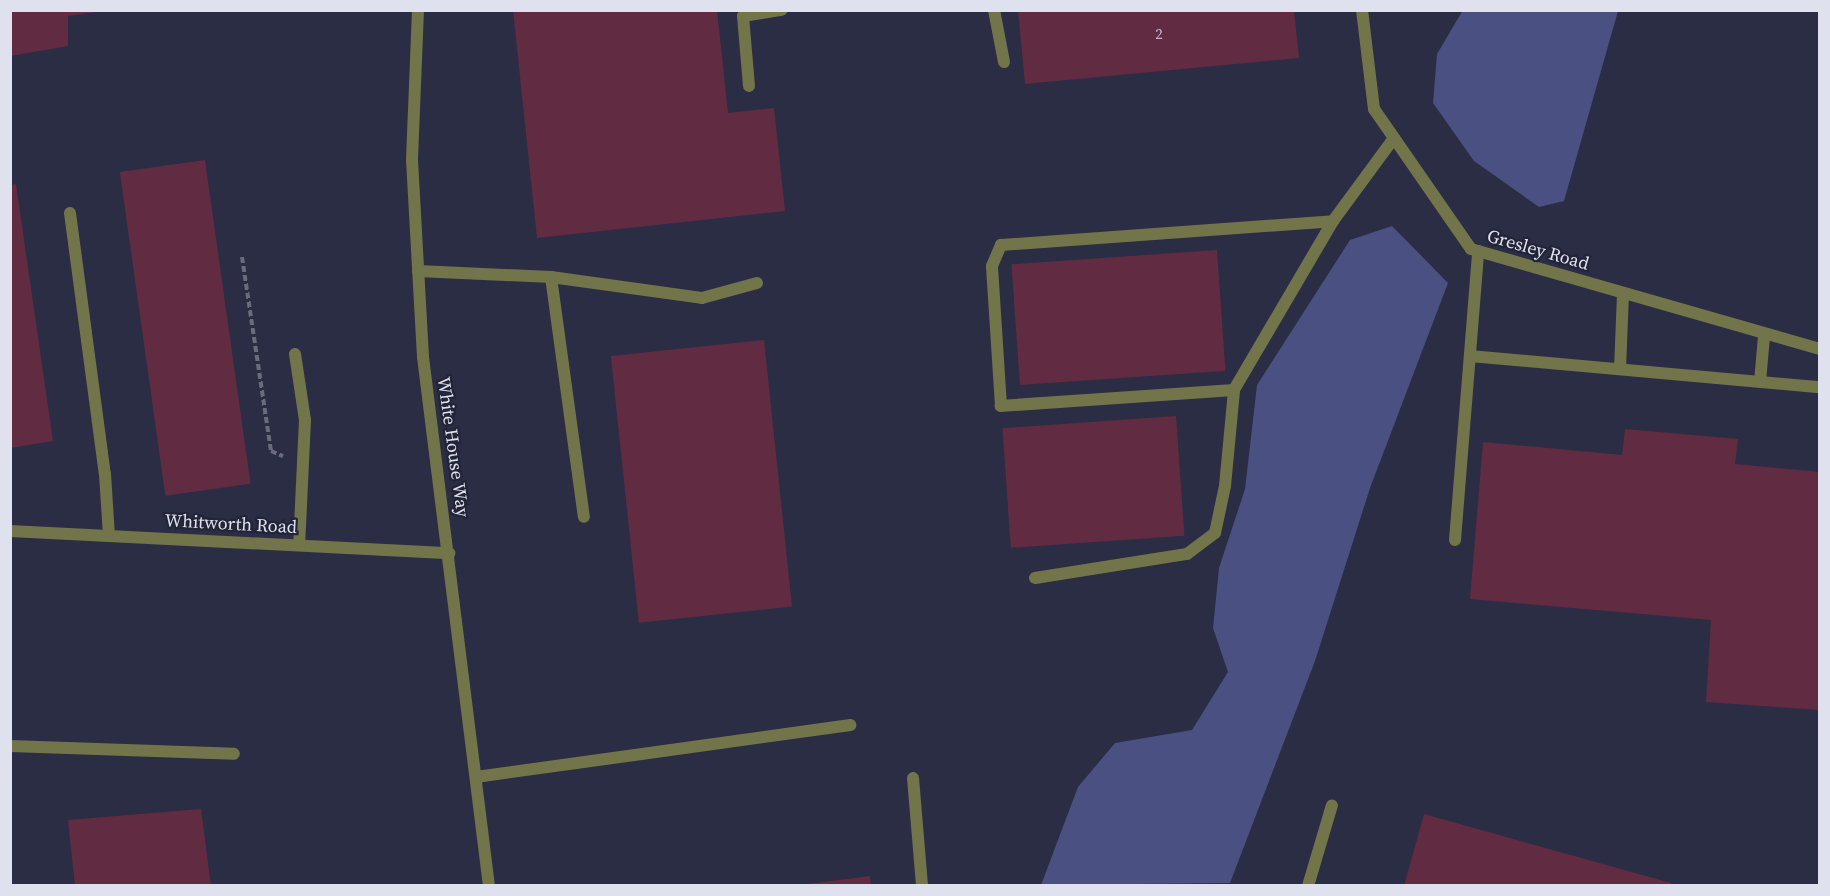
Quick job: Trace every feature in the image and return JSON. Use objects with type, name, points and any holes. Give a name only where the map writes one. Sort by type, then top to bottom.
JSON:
[{"type":"street","name":"White House Way","points":[[418,10],[412,160],[423,357],[489,885]]},
{"type":"street","points":[[749,86],[743,13],[782,10]]},
{"type":"street","points":[[994,10],[1004,62]]},
{"type":"street","name":"Gresley Road","points":[[1362,10],[1374,109],[1471,249],[1764,336],[1820,349]]},
{"type":"street","points":[[1035,578],[1187,554],[1215,533],[1225,486],[1234,390],[1333,221],[1394,138]]},
{"type":"street","points":[[70,213],[105,474],[109,536]]},
{"type":"street","points":[[1234,390],[1001,406],[992,266],[1001,245],[1333,221]]},
{"type":"street","points":[[1455,540],[1478,251]]},
{"type":"street","points":[[418,271],[551,277],[702,298],[757,283]]},
{"type":"street","points":[[551,277],[584,517]]},
{"type":"street","points":[[1620,369],[1623,294]]},
{"type":"street","points":[[1760,382],[1764,336]]},
{"type":"street","points":[[295,354],[305,420],[299,545]]},
{"type":"street","points":[[1470,356],[1820,387]]},
{"type":"street","name":"Whitworth Road","points":[[10,531],[449,553]]},
{"type":"street","points":[[476,777],[850,725]]},
{"type":"street","points":[[10,746],[234,754]]},
{"type":"street","points":[[913,778],[922,885]]},
{"type":"street","points":[[1308,885],[1332,805]]},
{"type":"path","points":[[242,257],[272,451],[303,465]]},
{"type":"shaded area","points":[[1463,10],[1618,11],[1564,201],[1539,207],[1474,161],[1433,103],[1437,54]]},
{"type":"shaded area","points":[[11,11],[1819,11],[1819,885],[11,885]]},
{"type":"shaded area","points":[[1392,226],[1448,283],[1370,488],[1315,661],[1230,883],[1041,885],[1078,787],[1115,743],[1192,730],[1228,672],[1213,628],[1219,568],[1245,489],[1257,385],[1350,240]]},
{"type":"building","points":[[10,10],[96,10],[96,12],[68,16],[68,46],[10,56]]},
{"type":"building","points":[[513,10],[717,10],[728,113],[774,108],[785,211],[537,238]]},
{"type":"building","points":[[1018,10],[1294,10],[1299,58],[1025,84]]},
{"type":"building","points":[[205,160],[251,484],[165,496],[120,172]]},
{"type":"building","points":[[16,184],[53,441],[10,448],[10,185]]},
{"type":"building","points":[[1217,250],[1225,371],[1020,385],[1012,264]]},
{"type":"building","points":[[764,340],[792,607],[639,623],[611,356]]},
{"type":"building","points":[[1176,416],[1184,536],[1011,548],[1002,428]]},
{"type":"building","points":[[1625,429],[1738,439],[1735,464],[1820,472],[1820,710],[1706,702],[1711,620],[1470,599],[1483,442],[1622,455]]},
{"type":"building","points":[[201,809],[211,886],[75,886],[68,820]]},
{"type":"building","points":[[1424,814],[1671,883],[1671,886],[1404,886]]},
{"type":"building","points":[[870,876],[871,886],[807,886],[807,884]]}]
